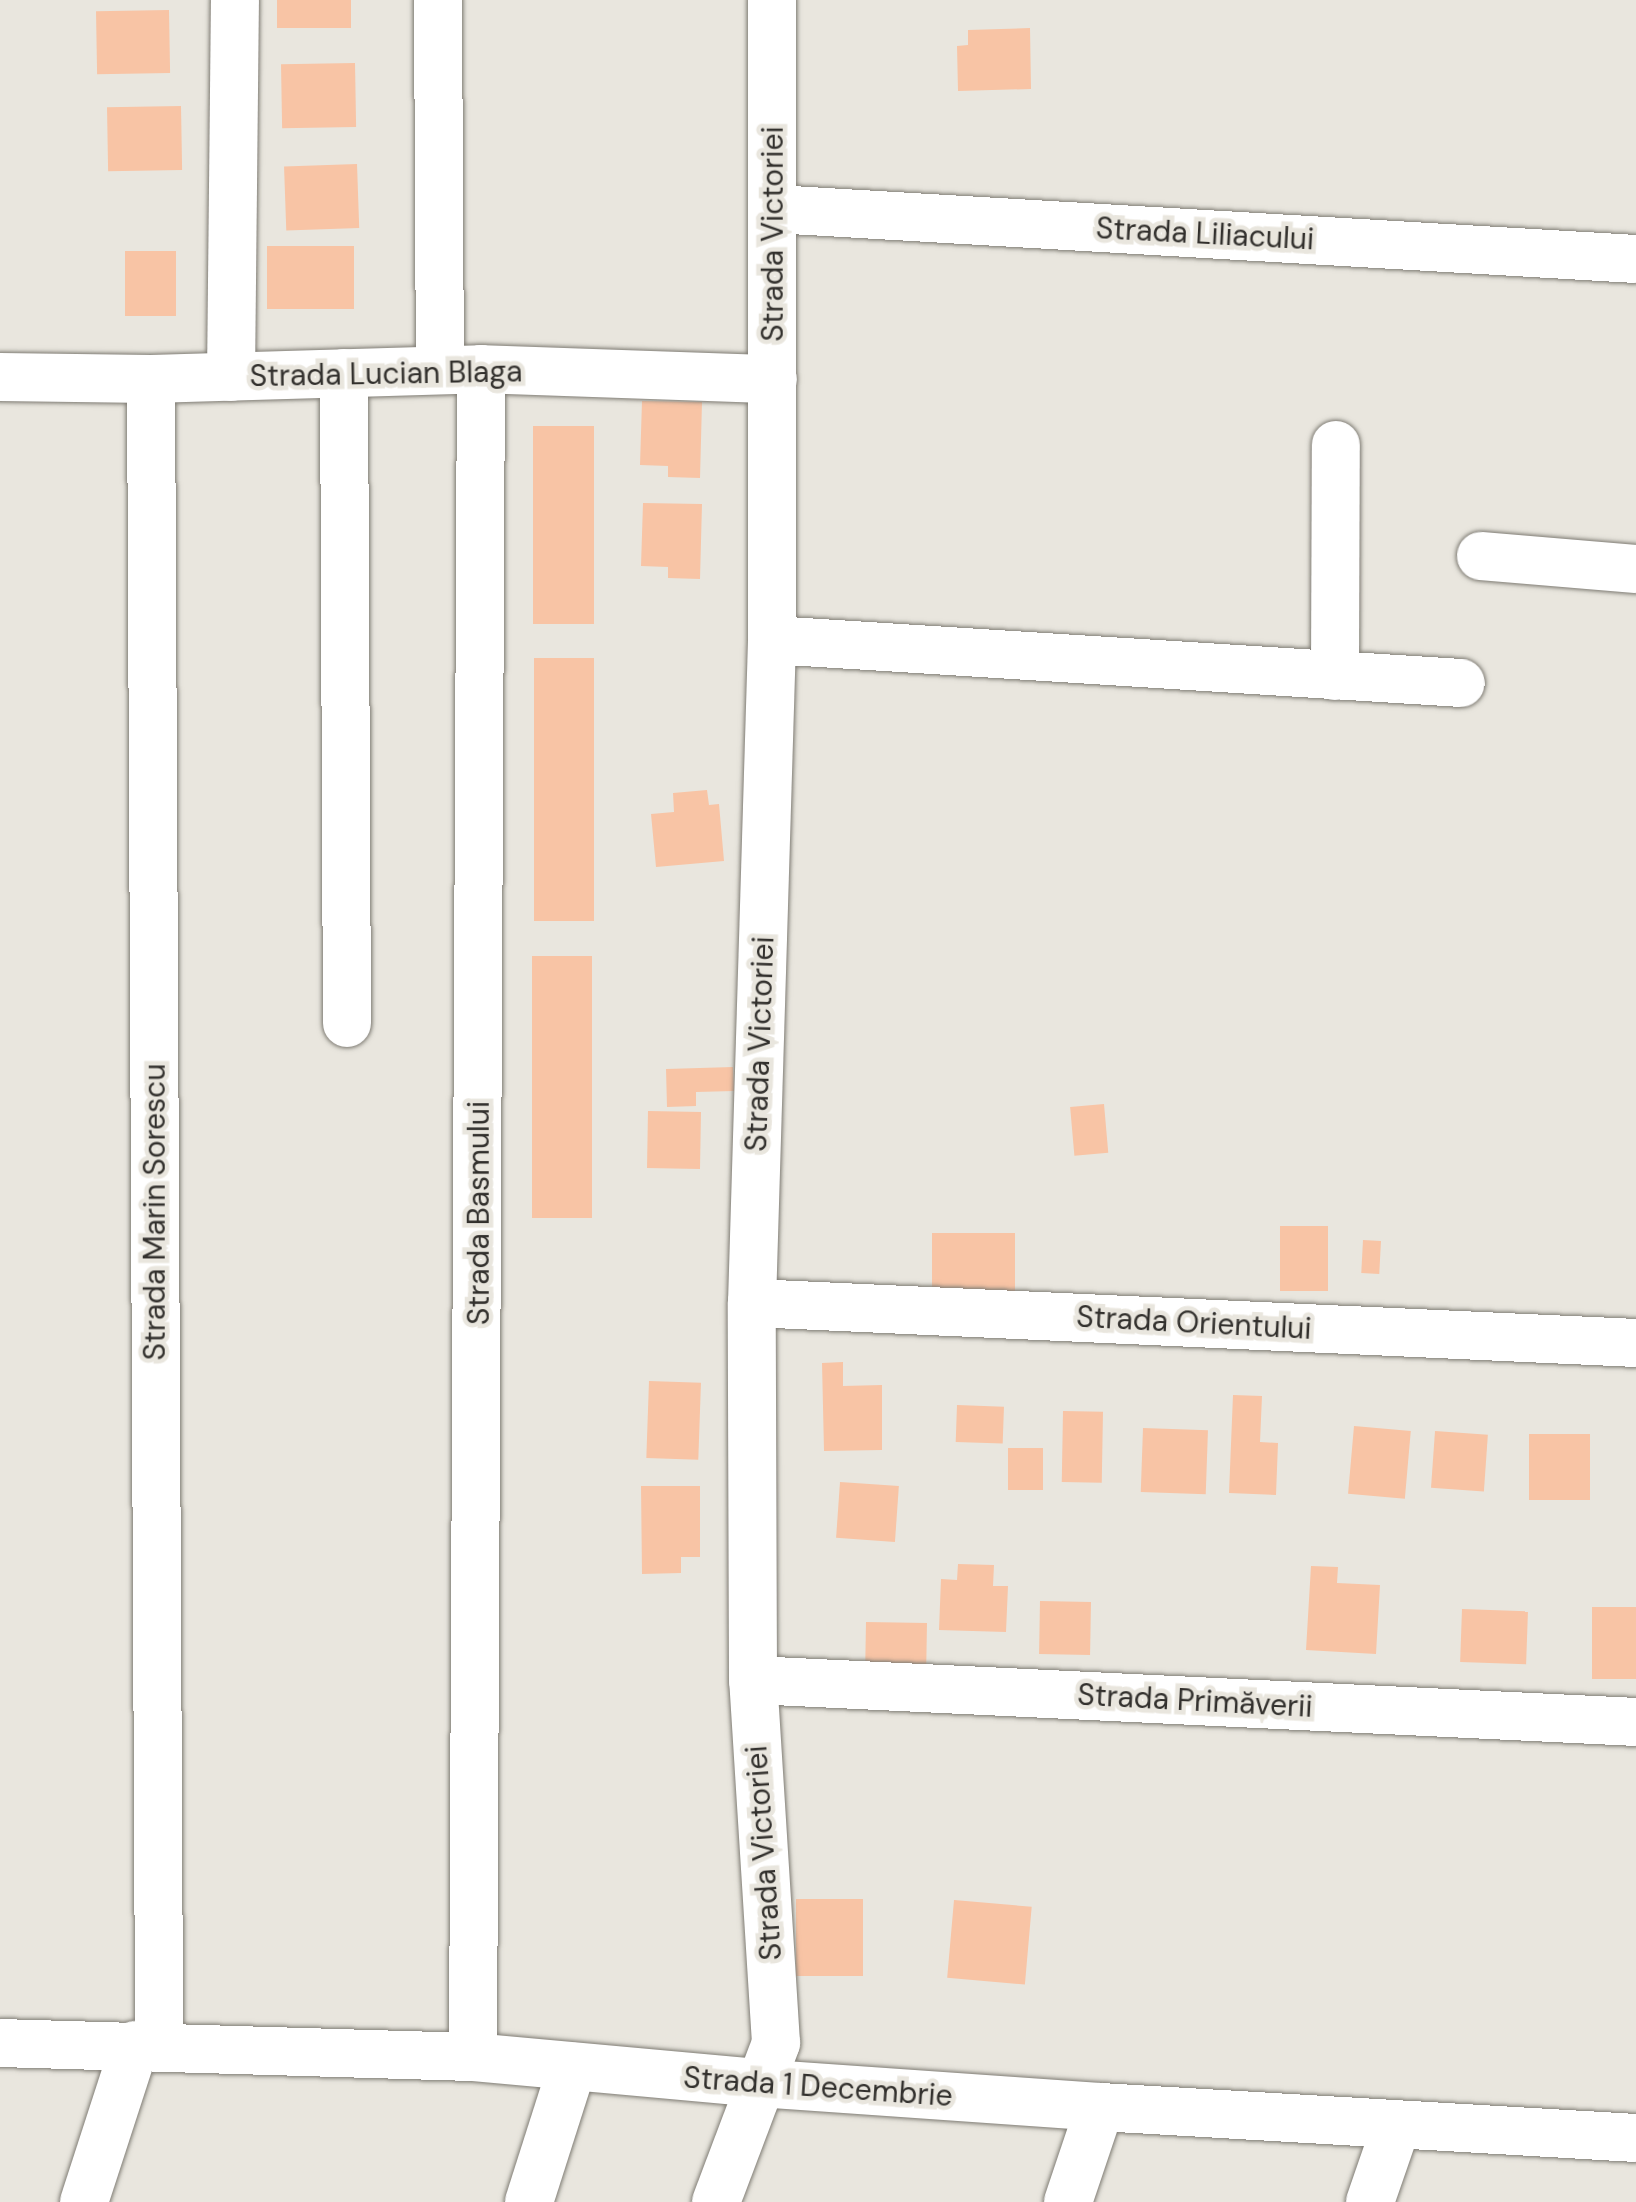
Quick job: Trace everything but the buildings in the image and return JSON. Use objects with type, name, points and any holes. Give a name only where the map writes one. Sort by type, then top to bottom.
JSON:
[{"type":"street","points":[[231,378],[235,0]]},
{"type":"street","name":"Strada Basmului","points":[[438,0],[460,369],[473,2057]]},
{"type":"street","name":"Strada Victoriei","points":[[716,2202],[776,2042],[754,1680],[752,1303],[772,640],[772,0]]},
{"type":"street","name":"Strada Liliacului","points":[[774,208],[1636,259]]},
{"type":"street","name":"Strada Lucian Blaga","points":[[0,377],[151,380],[460,369],[773,379]]},
{"type":"street","points":[[344,373],[347,1024]]},
{"type":"street","name":"Strada Marin Sorescu","points":[[84,2202],[147,2045],[151,380]]},
{"type":"street","points":[[1335,676],[1336,445]]},
{"type":"street","points":[[1480,556],[1636,569]]},
{"type":"street","points":[[772,640],[1462,683]]},
{"type":"street","name":"Strada Orientului","points":[[752,1303],[1636,1343]]},
{"type":"street","name":"Strada Primăverii","points":[[754,1680],[1636,1722]]},
{"type":"street","name":"Strada 1 Decembrie","points":[[0,2043],[473,2057],[1100,2108],[1636,2138]]},
{"type":"street","points":[[528,2202],[572,2067]]},
{"type":"street","points":[[1068,2202],[1100,2108]]},
{"type":"street","points":[[1370,2202],[1396,2126]]}]
